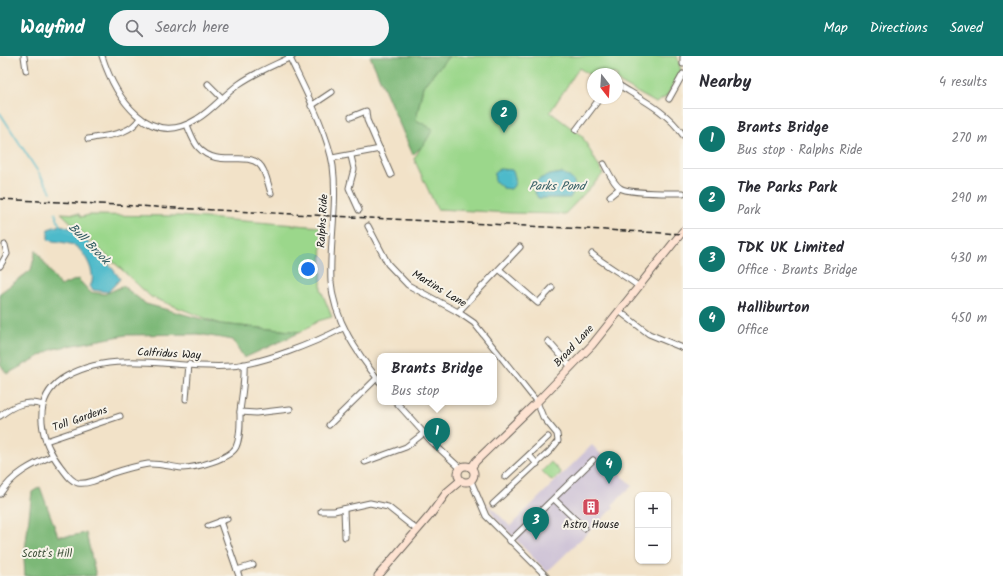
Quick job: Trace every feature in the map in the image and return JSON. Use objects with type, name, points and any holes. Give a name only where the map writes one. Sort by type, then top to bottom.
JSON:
[{"type":"street","points":[[24,56],[26,70]]},
{"type":"street","points":[[102,56],[112,82],[126,104],[140,118],[149,124],[162,128],[175,128],[186,125],[201,116],[251,76],[291,57]]},
{"type":"street","name":"Ralphs Ride","points":[[291,57],[332,158],[335,188],[331,283],[337,309],[343,328],[353,346],[377,377]]},
{"type":"street","points":[[683,57],[683,64]]},
{"type":"street","points":[[669,99],[683,74]]},
{"type":"street","points":[[208,84],[222,98]]},
{"type":"street","points":[[623,88],[674,122],[683,135]]},
{"type":"street","points":[[312,106],[332,92]]},
{"type":"street","points":[[576,130],[596,104]]},
{"type":"street","points":[[351,117],[366,111],[367,120],[391,175]]},
{"type":"street","points":[[88,139],[128,131],[136,125],[140,118]]},
{"type":"street","points":[[186,125],[198,146],[206,154],[223,160],[244,159],[254,161],[260,165],[271,193]]},
{"type":"street","points":[[332,158],[351,156],[380,149]]},
{"type":"street","points":[[351,156],[354,169],[349,188],[359,210]]},
{"type":"street","points":[[604,164],[610,176],[620,188],[632,191],[683,193]]},
{"type":"street","points":[[610,196],[620,188]]},
{"type":"street","name":"Martins Lane","points":[[368,226],[388,264],[408,285],[458,312],[474,323],[494,353]]},
{"type":"street","name":"Broad Lane","points":[[471,468],[481,455],[537,402],[592,345],[683,231]]},
{"type":"street","points":[[0,266],[6,254],[5,245]]},
{"type":"street","points":[[458,312],[500,270],[520,247]]},
{"type":"street","points":[[592,254],[606,266],[618,270],[638,286]]},
{"type":"street","points":[[500,270],[538,303],[552,288]]},
{"type":"street","points":[[619,311],[649,334],[683,348]]},
{"type":"street","name":"Calfridus Way","points":[[43,405],[52,390],[61,380],[74,372],[94,367],[147,361],[230,366],[244,364],[305,345],[343,328]]},
{"type":"street","points":[[548,341],[571,367]]},
{"type":"street","name":"Martins Lane","points":[[497,357],[537,402],[543,417],[557,434],[558,441],[536,464]]},
{"type":"street","points":[[186,399],[189,364]]},
{"type":"street","points":[[0,416],[9,409],[23,403],[34,402],[43,405],[41,417],[46,441],[52,456],[69,478],[77,483],[85,483],[125,469],[150,464],[184,468],[197,466],[221,458],[233,452],[238,439],[244,364]]},
{"type":"street","points":[[329,425],[377,382]]},
{"type":"street","points":[[399,405],[424,433],[460,468]]},
{"type":"street","points":[[240,412],[256,413],[290,409]]},
{"type":"street","name":"Toll Gardens","points":[[46,441],[120,416]]},
{"type":"street","points":[[365,462],[406,447],[424,433]]},
{"type":"street","points":[[506,477],[548,437]]},
{"type":"street","points":[[493,504],[509,486],[536,464],[529,455]]},
{"type":"street","points":[[0,494],[6,485],[30,465],[52,456]]},
{"type":"street","points":[[510,541],[593,460]]},
{"type":"street","points":[[460,468],[464,466],[471,468],[474,474],[471,481],[486,516],[546,576]]},
{"type":"street","points":[[460,468],[457,476],[460,481],[466,483],[471,481]]},
{"type":"street","points":[[378,576],[447,492],[460,481]]},
{"type":"street","points":[[554,499],[584,528]]},
{"type":"street","points":[[321,511],[344,509],[370,503],[388,508],[417,530]]},
{"type":"street","points":[[344,509],[345,536]]},
{"type":"street","points":[[208,526],[227,518]]},
{"type":"street","points":[[220,521],[239,576]]},
{"type":"street","points":[[387,576],[391,562]]},
{"type":"street","points":[[237,570],[253,565]]},
{"type":"shaded area","points":[[592,445],[632,486],[612,505],[614,507],[547,572],[495,518],[486,502],[510,526]]},
{"type":"green space","points":[[370,56],[449,56],[423,86],[416,120],[433,129],[425,143],[413,155]]},
{"type":"green space","points":[[449,56],[677,56],[681,71],[666,97],[656,103],[623,84],[623,68],[587,68],[587,73],[579,68],[550,112],[582,136],[603,174],[565,214],[437,209],[414,159],[432,129],[416,120],[423,86]]},
{"type":"green space","points":[[61,213],[79,214],[81,217],[89,215],[179,216],[322,227],[321,290],[332,317],[318,321],[301,332],[220,324],[151,297]]},
{"type":"green space","points":[[36,250],[60,286],[78,279],[90,292],[105,294],[123,286],[146,304],[220,324],[301,332],[244,358],[233,340],[198,334],[126,335],[53,349],[7,374],[0,365],[0,293],[31,270]]},
{"type":"green space","points":[[551,462],[561,473],[552,481],[542,471]]},
{"type":"green space","name":"Scott's Hill","points":[[40,487],[58,536],[70,536],[86,533],[96,576],[25,576],[24,559],[32,492]]},
{"type":"water","name":"Parks Pond","points":[[499,169],[512,170],[515,180],[511,189],[503,188],[495,181],[494,173]]},
{"type":"water","name":"Parks Pond","points":[[562,173],[573,180],[575,186],[570,198],[538,198],[532,187],[535,183],[541,178]]},
{"type":"water","points":[[60,225],[71,228],[84,238],[98,252],[120,279],[108,292],[93,290],[90,286],[92,276],[89,263],[77,248],[67,243],[48,240],[48,229]]},
{"type":"waterway","name":"Bull Brook","points":[[0,113],[51,192]]},
{"type":"waterway","name":"Bull Brook","points":[[55,213],[60,226]]},
{"type":"railway","points":[[0,199],[683,234]]},
{"type":"place","name":"The Parks Park","points":[[504,133]]},
{"type":"place","name":"Brants Bridge","points":[[437,451]]},
{"type":"place","name":"Halliburton","points":[[609,484]]},
{"type":"place","name":"Astro House","points":[[591,507]]},
{"type":"place","name":"TDK UK Limited","points":[[536,540]]}]
